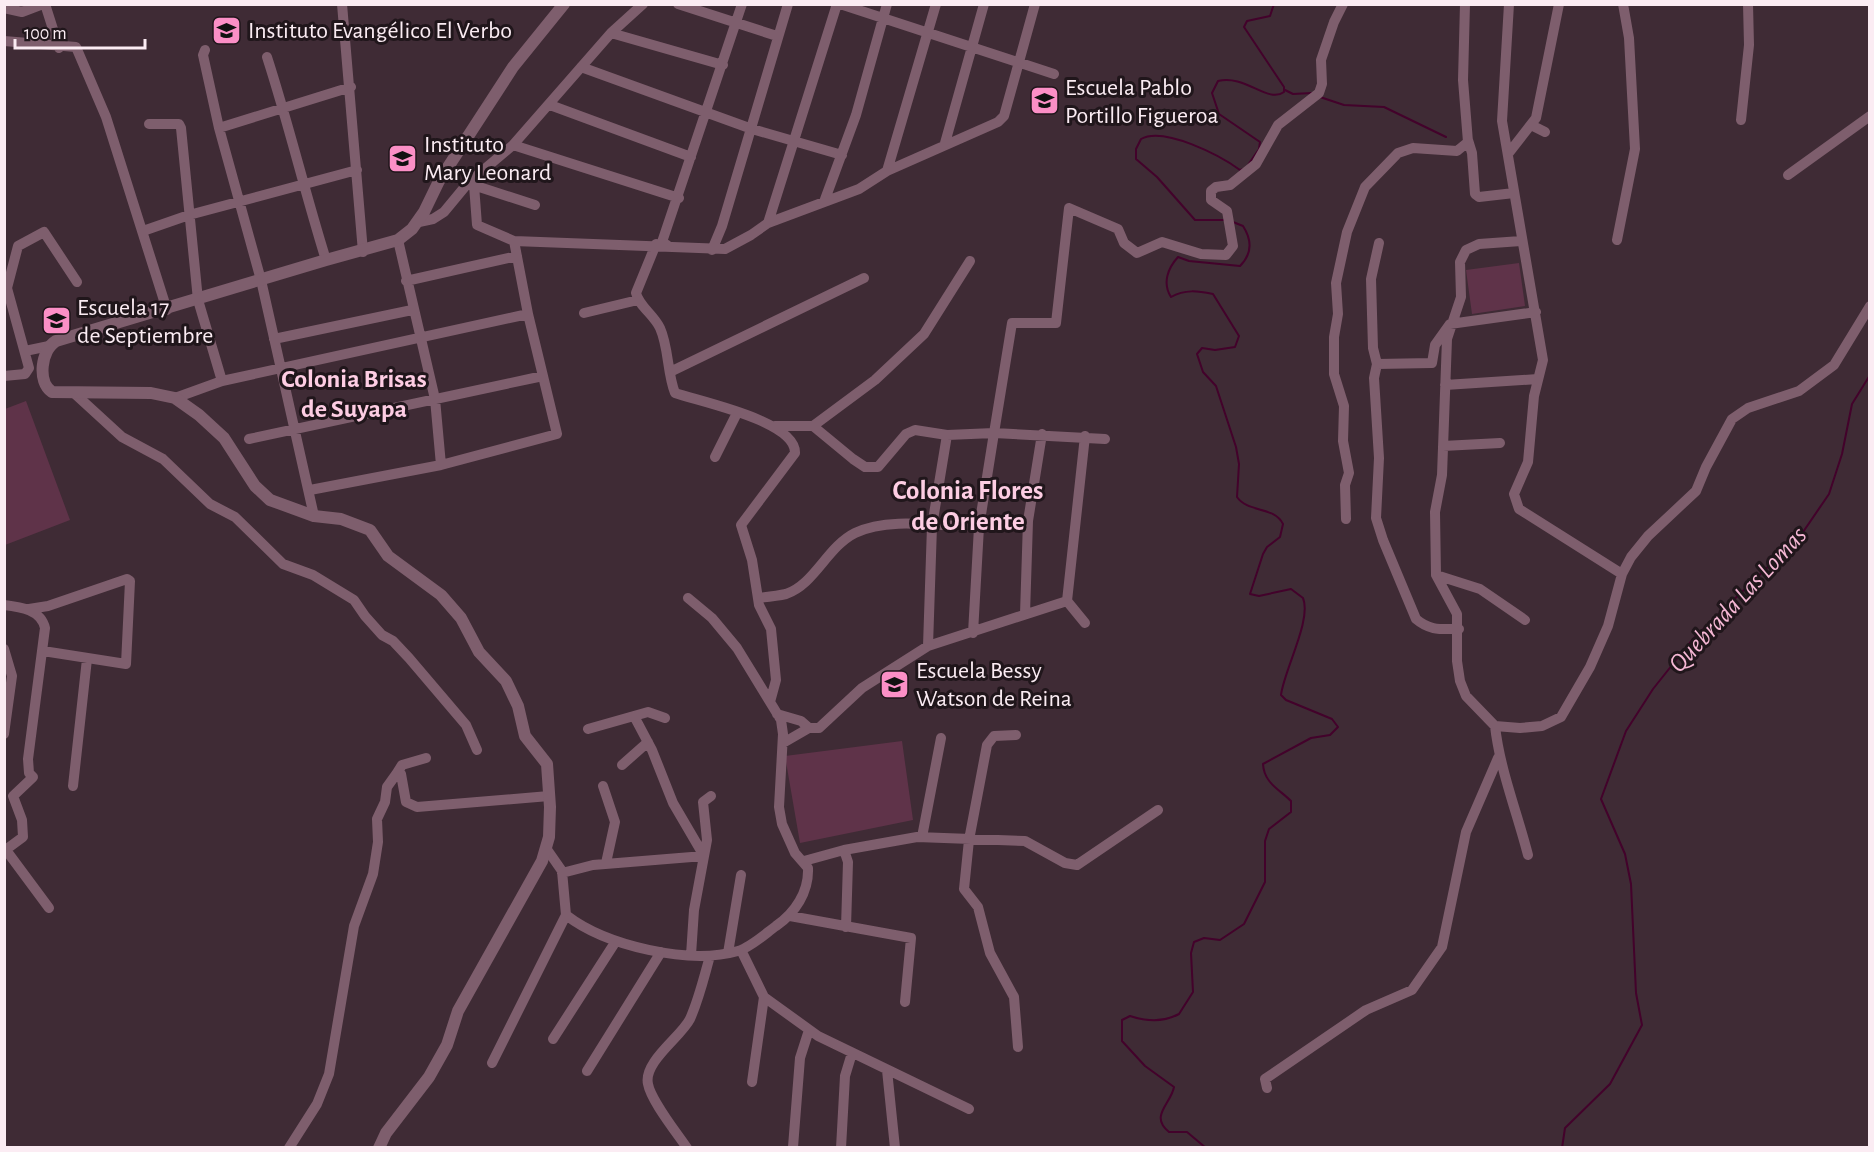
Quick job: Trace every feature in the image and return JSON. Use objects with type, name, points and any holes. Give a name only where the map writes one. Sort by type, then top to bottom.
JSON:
[{"type":"street","points":[[4,8],[44,4],[59,48]]},
{"type":"street","points":[[342,4],[351,87],[363,252]]},
{"type":"street","points":[[419,222],[439,182],[513,67],[564,4]]},
{"type":"street","points":[[25,351],[49,346],[56,341],[398,240],[419,222],[440,215],[513,145],[611,33],[643,4]]},
{"type":"street","points":[[678,4],[777,36]]},
{"type":"street","points":[[742,4],[723,65],[704,111],[679,198],[662,245],[636,288],[638,300],[651,312],[661,329],[675,393],[775,426],[813,426],[875,380],[924,334],[970,261]]},
{"type":"street","points":[[712,250],[723,226],[788,4]]},
{"type":"street","points":[[768,223],[839,4],[1054,74]]},
{"type":"street","points":[[824,202],[856,115],[887,4]]},
{"type":"street","points":[[887,171],[936,4]]},
{"type":"street","points":[[945,143],[984,4]]},
{"type":"street","points":[[471,184],[477,225],[514,241],[725,249],[768,223],[859,189],[887,171],[945,143],[986,129],[1004,116],[1035,4]]},
{"type":"street","points":[[973,633],[980,527],[1012,323],[1056,323],[1068,209],[1118,229],[1124,243],[1137,253],[1162,242],[1201,254],[1226,255],[1233,246],[1232,230],[1227,211],[1210,200],[1211,191],[1216,187],[1230,185],[1256,164],[1278,124],[1317,96],[1323,84],[1321,60],[1334,21],[1343,4]]},
{"type":"street","points":[[1465,4],[1463,80],[1475,194],[1479,197],[1514,193]]},
{"type":"street","points":[[1509,4],[1504,65],[1504,130],[1543,360],[1534,396],[1528,462],[1514,494],[1516,506],[1622,574]]},
{"type":"street","points":[[1508,154],[1536,118],[1559,4]]},
{"type":"street","points":[[1617,240],[1635,149],[1629,38],[1623,4]]},
{"type":"street","points":[[1741,120],[1749,45],[1748,4]]},
{"type":"street","points":[[611,33],[723,65]]},
{"type":"street","points":[[4,41],[59,48],[74,45],[76,47],[106,117],[167,310]]},
{"type":"street","points":[[205,50],[203,55],[209,88],[261,280],[314,516]]},
{"type":"street","points":[[267,57],[284,107],[302,184],[326,260]]},
{"type":"street","points":[[581,67],[752,129],[842,155]]},
{"type":"street","points":[[219,128],[351,87]]},
{"type":"street","points":[[550,105],[691,157]]},
{"type":"street","points":[[1788,175],[1869,116]]},
{"type":"street","points":[[148,124],[180,126],[198,300],[222,381]]},
{"type":"street","points":[[1504,130],[1528,129],[1545,132]]},
{"type":"street","points":[[1346,519],[1345,485],[1348,473],[1343,441],[1343,403],[1334,378],[1334,337],[1338,314],[1336,283],[1347,232],[1365,187],[1398,153],[1413,148],[1457,151],[1468,140]]},
{"type":"street","points":[[513,145],[679,198]]},
{"type":"street","points":[[143,231],[189,215],[357,171]]},
{"type":"street","points":[[471,184],[535,205]]},
{"type":"street","points":[[4,376],[21,375],[28,371],[29,365],[10,318],[7,288],[15,250],[24,242],[44,232],[76,282]]},
{"type":"street","points":[[398,240],[412,310],[435,399],[441,465]]},
{"type":"street","points":[[310,490],[441,465],[557,434],[528,314],[514,241]]},
{"type":"street","points":[[1377,364],[1432,363],[1435,345],[1450,324],[1461,297],[1459,272],[1466,250],[1479,244],[1521,241]]},
{"type":"street","points":[[1379,243],[1371,279],[1372,348],[1377,364],[1374,378],[1379,458],[1376,518],[1416,620],[1426,628],[1459,629]]},
{"type":"street","points":[[406,281],[517,256]]},
{"type":"street","points":[[670,372],[864,278]]},
{"type":"street","points":[[584,313],[638,300]]},
{"type":"street","points":[[1495,726],[1520,729],[1542,726],[1561,717],[1569,700],[1581,686],[1608,626],[1622,574],[1631,557],[1648,536],[1696,491],[1732,419],[1748,408],[1799,391],[1834,365],[1869,306]]},
{"type":"street","points":[[274,339],[412,310]]},
{"type":"street","points":[[1450,324],[1536,312]]},
{"type":"street","points":[[175,398],[222,381],[528,314]]},
{"type":"street","points":[[1450,324],[1442,475],[1435,512],[1436,575],[1457,614],[1459,629],[1457,661],[1460,681],[1466,696],[1495,726],[1498,758],[1516,806],[1528,855]]},
{"type":"street","points":[[49,346],[43,375],[46,386],[52,392],[152,393],[175,398],[199,415],[224,438],[261,493],[270,500],[314,516],[341,519],[370,530],[388,556],[441,595],[461,618],[479,652],[506,681],[518,706],[525,736],[547,764],[549,796],[546,848],[542,861],[495,949],[458,1011],[447,1045],[429,1077],[386,1133],[379,1148]]},
{"type":"street","points":[[249,439],[543,376]]},
{"type":"street","points":[[1445,385],[1505,383],[1538,379]]},
{"type":"street","points":[[74,393],[122,437],[163,459],[210,504],[235,517],[283,564],[313,575],[354,600],[382,635],[393,641],[409,658],[466,725],[477,750]]},
{"type":"street","points":[[716,457],[737,413]]},
{"type":"street","points":[[770,702],[776,680],[771,629],[759,605],[752,560],[741,525],[795,453],[795,446],[790,438],[775,426]]},
{"type":"street","points":[[813,426],[865,467],[878,467],[906,434],[915,430],[947,435],[1042,434],[1105,439]]},
{"type":"street","points":[[1025,614],[1028,521],[1042,434]]},
{"type":"street","points":[[928,646],[933,526],[947,435]]},
{"type":"street","points":[[1085,436],[1067,601],[1085,623]]},
{"type":"street","points":[[1443,446],[1500,443]]},
{"type":"street","points":[[758,598],[787,593],[810,577],[839,544],[856,533],[884,524],[980,527]]},
{"type":"street","points":[[1436,575],[1480,589],[1525,620]]},
{"type":"street","points":[[4,605],[29,609],[48,606],[129,579],[127,663],[42,651]]},
{"type":"street","points":[[567,915],[586,929],[616,941],[661,952],[710,956],[741,950],[790,916],[807,879],[808,868],[794,850],[779,807],[783,728],[770,702],[731,640],[712,618],[688,598]]},
{"type":"street","points":[[783,743],[809,728],[819,728],[862,688],[928,646],[1067,601]]},
{"type":"street","points":[[29,609],[44,623],[28,759],[29,773],[33,777],[13,796],[22,820],[23,837],[16,845],[5,850],[49,908]]},
{"type":"street","points":[[4,649],[12,675],[4,734]]},
{"type":"street","points":[[73,786],[87,659]]},
{"type":"street","points":[[588,729],[648,712],[665,718]]},
{"type":"street","points":[[777,714],[801,721],[809,728]]},
{"type":"street","points":[[634,716],[648,742],[673,803],[704,856]]},
{"type":"street","points":[[1016,735],[994,736],[989,740],[969,840],[964,889],[978,907],[990,952],[1014,997],[1018,1047]]},
{"type":"street","points":[[922,837],[941,738]]},
{"type":"street","points":[[622,765],[648,742]]},
{"type":"street","points":[[289,1148],[317,1104],[329,1074],[354,926],[373,874],[378,842],[377,819],[385,802],[387,787],[402,765],[426,758]]},
{"type":"street","points":[[1267,1088],[1265,1079],[1321,1038],[1374,1005],[1412,990],[1442,947],[1466,832],[1498,758]]},
{"type":"street","points":[[397,773],[400,773],[403,778],[406,802],[417,807],[549,796]]},
{"type":"street","points":[[603,786],[615,822],[606,863]]},
{"type":"street","points":[[691,954],[694,910],[707,827],[703,802],[711,796]]},
{"type":"street","points":[[804,861],[844,850],[922,837],[1025,841],[1065,863],[1077,865],[1158,810]]},
{"type":"street","points":[[492,1063],[567,915],[562,873],[546,848]]},
{"type":"street","points":[[844,850],[848,862],[846,927]]},
{"type":"street","points":[[562,873],[606,863],[704,856]]},
{"type":"street","points":[[728,953],[741,875]]},
{"type":"street","points":[[790,916],[911,938],[904,1002]]},
{"type":"street","points":[[554,1039],[616,941]]},
{"type":"street","points":[[741,950],[764,997],[809,1030],[969,1109]]},
{"type":"street","points":[[586,1071],[661,952]]},
{"type":"street","points":[[687,1148],[668,1121],[648,1084],[648,1073],[689,1021],[710,956]]},
{"type":"street","points":[[752,1082],[764,997]]},
{"type":"street","points":[[793,1147],[800,1058],[809,1030]]},
{"type":"street","points":[[841,1148],[845,1076],[852,1053]]},
{"type":"street","points":[[887,1070],[895,1148]]},
{"type":"shaded area","points":[[1519,263],[1525,306],[1472,314],[1466,270]]},
{"type":"shaded area","points":[[26,401],[70,520],[5,545],[5,409]]},
{"type":"shaded area","points":[[902,741],[913,820],[800,843],[785,756]]},
{"type":"waterway","points":[[1248,165],[1259,149],[1260,142],[1219,114],[1212,93],[1218,81],[1228,80],[1237,81],[1271,94],[1278,95],[1284,92],[1284,87],[1244,27],[1247,21],[1270,16],[1274,4]]},
{"type":"waterway","points":[[1285,90],[1293,94],[1312,93]]},
{"type":"waterway","points":[[1320,97],[1344,105],[1384,107],[1446,137]]},
{"type":"waterway","points":[[1224,220],[1195,220],[1157,177],[1136,159],[1136,149],[1141,139],[1164,136],[1192,144],[1220,157],[1240,170],[1244,169]]},
{"type":"waterway","points":[[1206,1148],[1187,1132],[1169,1132],[1163,1126],[1161,1115],[1174,1087],[1145,1066],[1122,1041],[1122,1020],[1130,1016],[1160,1020],[1179,1014],[1193,992],[1191,953],[1194,942],[1204,938],[1220,940],[1244,924],[1265,882],[1265,841],[1269,829],[1291,812],[1291,801],[1269,781],[1263,764],[1311,738],[1330,735],[1338,727],[1332,719],[1286,700],[1281,695],[1304,619],[1303,598],[1291,589],[1259,596],[1250,594],[1263,554],[1267,547],[1280,537],[1283,524],[1274,514],[1248,505],[1237,497],[1239,464],[1236,447],[1216,386],[1203,372],[1197,354],[1202,348],[1215,350],[1235,347],[1239,336],[1213,294],[1192,291],[1171,297],[1168,292],[1169,271],[1178,257],[1189,261],[1240,266],[1249,252],[1249,242],[1243,226],[1233,222]]},
{"type":"waterway","name":"Quebrada Las Lomas","points":[[1562,1148],[1565,1128],[1610,1084],[1642,1025],[1636,993],[1631,884],[1625,854],[1601,799],[1626,731],[1653,689],[1692,640],[1801,535],[1829,494],[1842,454],[1852,404],[1870,375]]},
{"type":"place","name":"Instituto Evangélico El Verbo","points":[[227,30]]},
{"type":"place","name":"Escuela Pablo Portillo Figueroa","points":[[1044,101]]},
{"type":"place","name":"Instituto Mary Leonard","points":[[403,158]]},
{"type":"place","name":"Escuela 17 de Septiembre","points":[[56,321]]},
{"type":"place","name":"Escuela Bessy Watson de Reina","points":[[895,684]]},
{"type":"district","name":"Colonia Brisas de Suyapa","points":[[354,393]]},
{"type":"district","name":"Colonia Flores de Oriente","points":[[968,506]]}]
